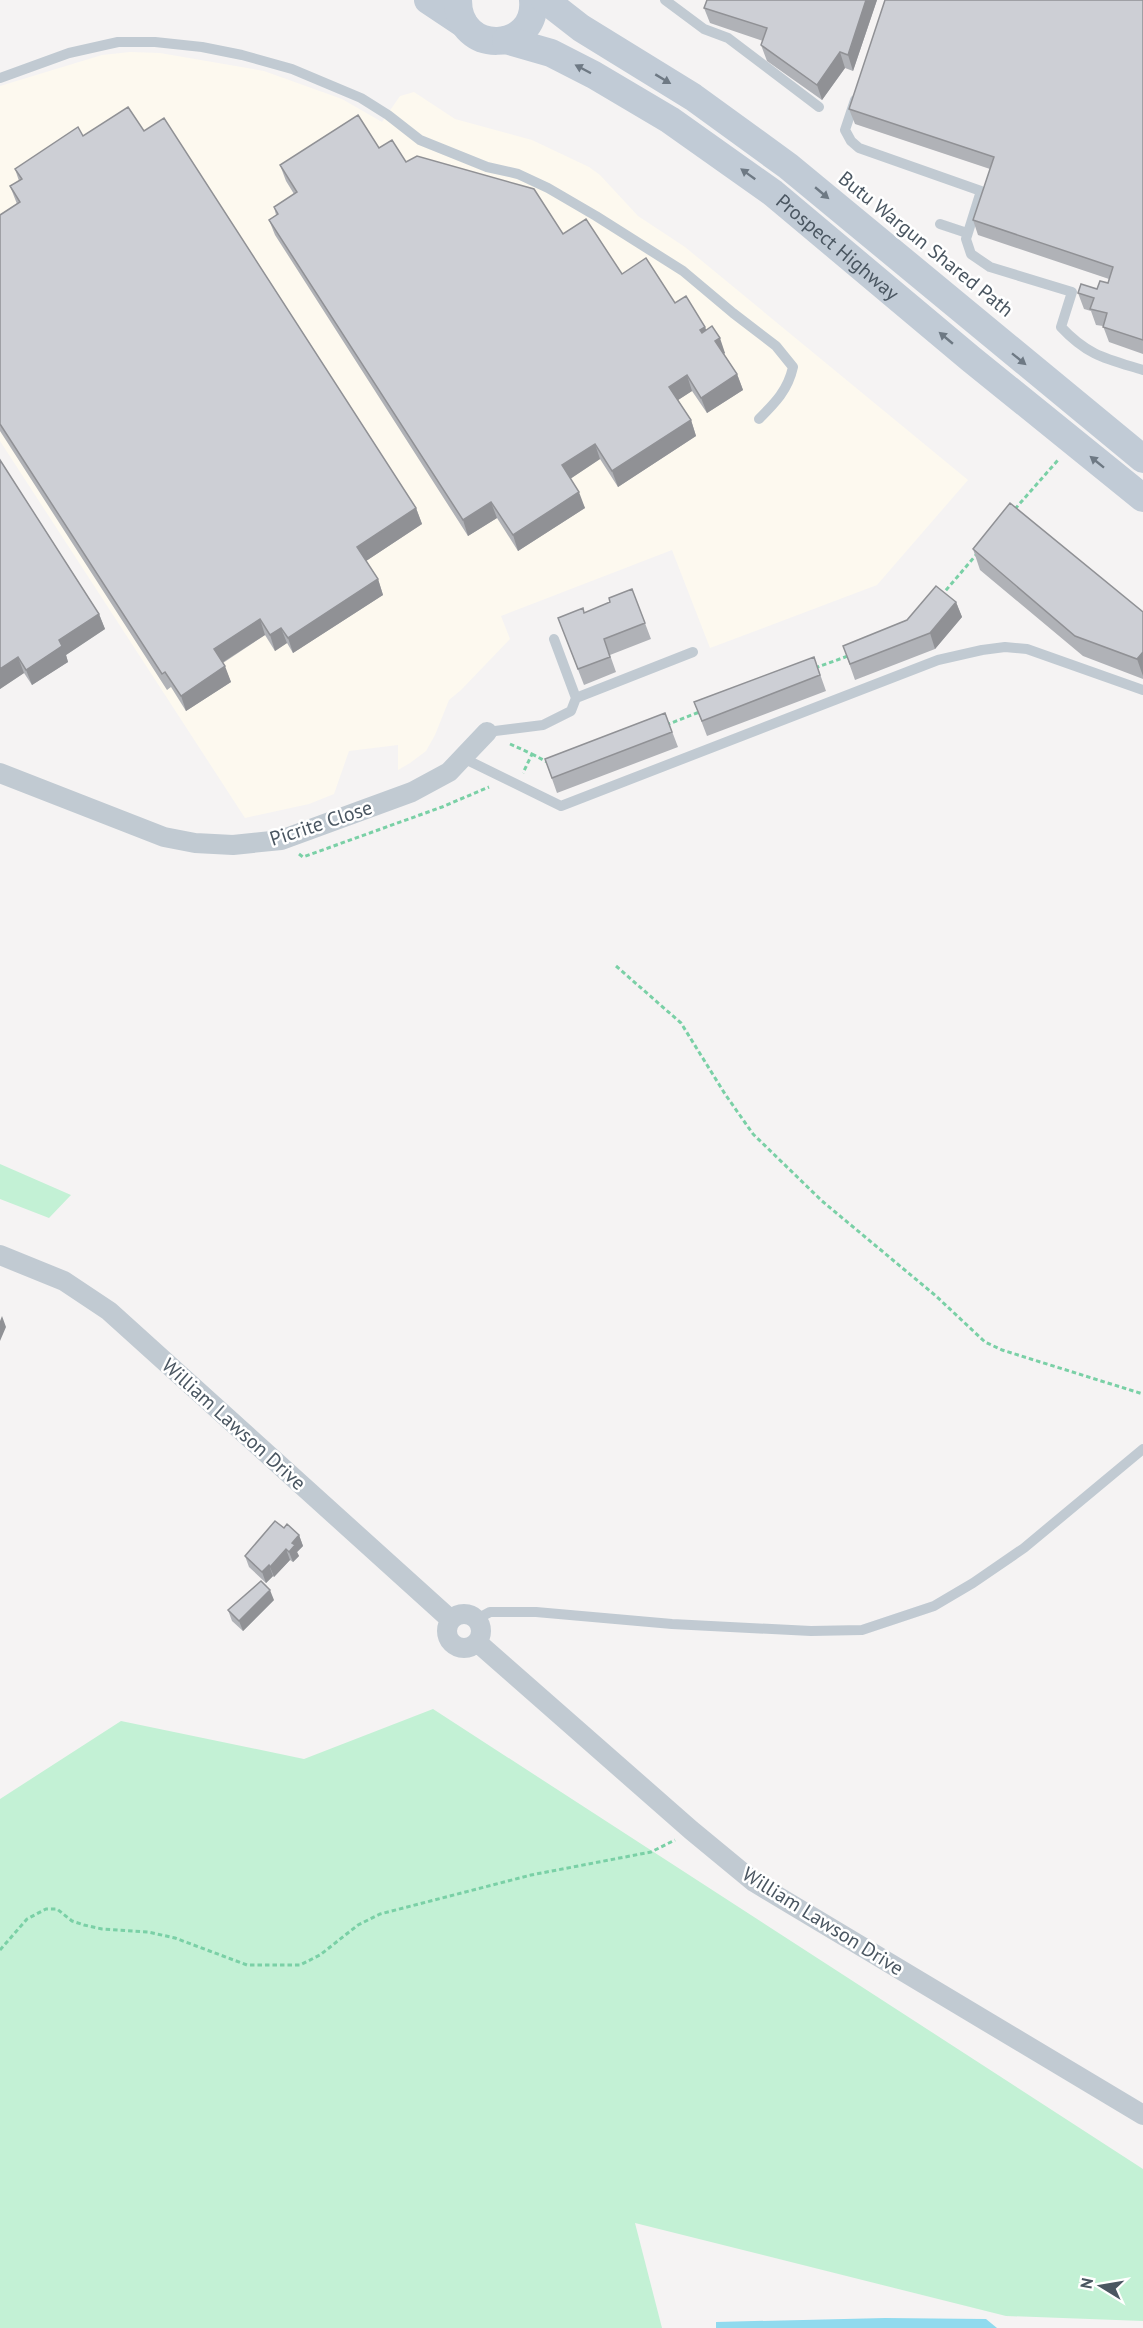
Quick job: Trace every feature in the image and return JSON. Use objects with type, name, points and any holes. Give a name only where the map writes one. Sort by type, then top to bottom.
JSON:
[{"type":"main road","points":[[428,0],[461,12]]},
{"type":"main road","points":[[506,40],[525,28],[531,18],[533,0]]},
{"type":"main road","name":"Prospect Highway","points":[[545,0],[581,28],[693,97],[788,166],[1143,459]]},
{"type":"main road","name":"Prospect Highway","points":[[461,12],[475,35],[484,40],[506,40],[550,53],[579,66],[670,120],[743,171],[773,193],[971,359],[1143,498]]},
{"type":"street","name":"Picrite Close","points":[[0,773],[164,837],[195,843],[233,845],[281,840],[412,792],[449,772],[487,732]]},
{"type":"street","name":"William Lawson Drive","points":[[0,1255],[64,1281],[109,1311],[451,1620]]},
{"type":"street","points":[[467,1614],[477,1619],[481,1633],[477,1642],[467,1647],[455,1645],[448,1636],[448,1625],[451,1620],[455,1616],[467,1614]]},
{"type":"street","name":"William Lawson Drive","points":[[477,1642],[691,1830],[754,1882],[1143,2115]]},
{"type":"lane","points":[[665,0],[704,29],[728,38],[819,107]]},
{"type":"lane","points":[[0,78],[69,52],[118,42],[155,42],[202,47],[242,55],[292,69],[361,98],[388,115],[420,140],[454,155],[518,174],[548,188],[596,216],[683,271],[733,314],[776,346],[793,367],[789,384],[775,404],[759,419]]},
{"type":"lane","points":[[859,87],[845,130],[851,141],[859,147],[981,191],[966,239],[971,254],[990,267],[1072,292],[1061,327],[1091,354],[1143,370]]},
{"type":"lane","points":[[940,224],[968,233]]},
{"type":"lane","points":[[487,732],[543,725],[571,711],[576,698],[554,639]]},
{"type":"lane","points":[[463,758],[561,806],[927,664],[960,654],[1005,647],[1027,649],[1143,690]]},
{"type":"lane","points":[[576,698],[693,652]]},
{"type":"lane","points":[[477,1619],[490,1612],[536,1612],[672,1624],[811,1631],[862,1630],[934,1605],[973,1583],[1024,1548],[1143,1449]]},
{"type":"path","points":[[1010,516],[1063,454]]},
{"type":"path","points":[[934,604],[980,551]]},
{"type":"path","points":[[806,672],[858,652]]},
{"type":"path","points":[[665,726],[708,709]]},
{"type":"path","points":[[532,754],[556,768]]},
{"type":"path","points":[[616,966],[681,1023],[753,1134],[822,1201],[936,1296],[985,1342],[1002,1350],[1143,1394]]},
{"type":"path","points":[[0,1950],[27,1919],[46,1910],[57,1909],[72,1921],[84,1925],[157,1934],[248,1965],[300,1965],[320,1955],[358,1924],[380,1914],[531,1875],[651,1852],[671,1842]]},
{"type":"shaded area","points":[[130,52],[160,53],[264,71],[342,99],[382,122],[400,96],[414,92],[455,119],[532,140],[589,167],[600,175],[638,216],[685,247],[968,480],[877,585],[710,648],[672,550],[501,616],[510,639],[449,700],[426,751],[398,770],[398,745],[349,751],[334,794],[309,804],[245,818],[0,441],[0,86],[102,55]]},
{"type":"green space","points":[[0,1164],[71,1195],[49,1218],[0,1199]]},
{"type":"green space","points":[[433,1709],[1143,2169],[1143,2321],[1006,2316],[635,2223],[662,2328],[0,2328],[0,1799],[121,1721],[304,1759]]},
{"type":"water","points":[[885,2318],[986,2319],[997,2328],[716,2328],[716,2322]]},
{"type":"building","points":[[707,0],[866,0],[848,55],[840,52],[817,85],[761,45],[767,28],[704,8]]},
{"type":"building","points":[[885,0],[1143,0],[1143,340],[1103,327],[1107,313],[1090,309],[1094,298],[1078,293],[1081,284],[1097,289],[1100,281],[1108,283],[1113,267],[973,220],[994,157],[849,109]]},
{"type":"building","points":[[128,107],[144,131],[164,118],[416,508],[357,547],[378,579],[288,638],[281,628],[270,635],[260,619],[214,649],[225,666],[181,696],[165,672],[162,674],[0,424],[0,215],[20,202],[10,186],[22,179],[15,169],[78,127],[83,136]]},
{"type":"building","points":[[358,115],[379,148],[392,140],[406,162],[417,156],[534,189],[563,234],[586,219],[622,274],[646,258],[675,303],[686,296],[705,327],[700,330],[702,333],[712,326],[720,338],[715,341],[737,374],[701,398],[687,375],[669,387],[691,420],[612,471],[595,444],[562,465],[579,492],[513,535],[491,502],[463,520],[269,220],[278,214],[274,207],[297,192],[280,165]]},
{"type":"building","points":[[0,460],[99,614],[59,640],[62,646],[26,670],[18,657],[0,669]]},
{"type":"building","points":[[1010,503],[1143,612],[1143,652],[1137,659],[1075,636],[973,549]]},
{"type":"building","points":[[936,586],[956,602],[930,633],[850,664],[843,646],[907,620]]},
{"type":"building","points":[[632,589],[645,623],[604,639],[610,657],[578,669],[558,618],[583,608],[584,613],[610,602],[609,598]]},
{"type":"building","points":[[814,657],[820,675],[702,721],[694,702]]},
{"type":"building","points":[[665,713],[672,732],[552,778],[545,759]]},
{"type":"building","points":[[275,1521],[284,1528],[287,1524],[299,1535],[292,1543],[295,1545],[289,1552],[286,1549],[270,1567],[269,1565],[262,1572],[245,1556]]},
{"type":"building","points":[[261,1581],[270,1590],[239,1621],[228,1610]]}]
